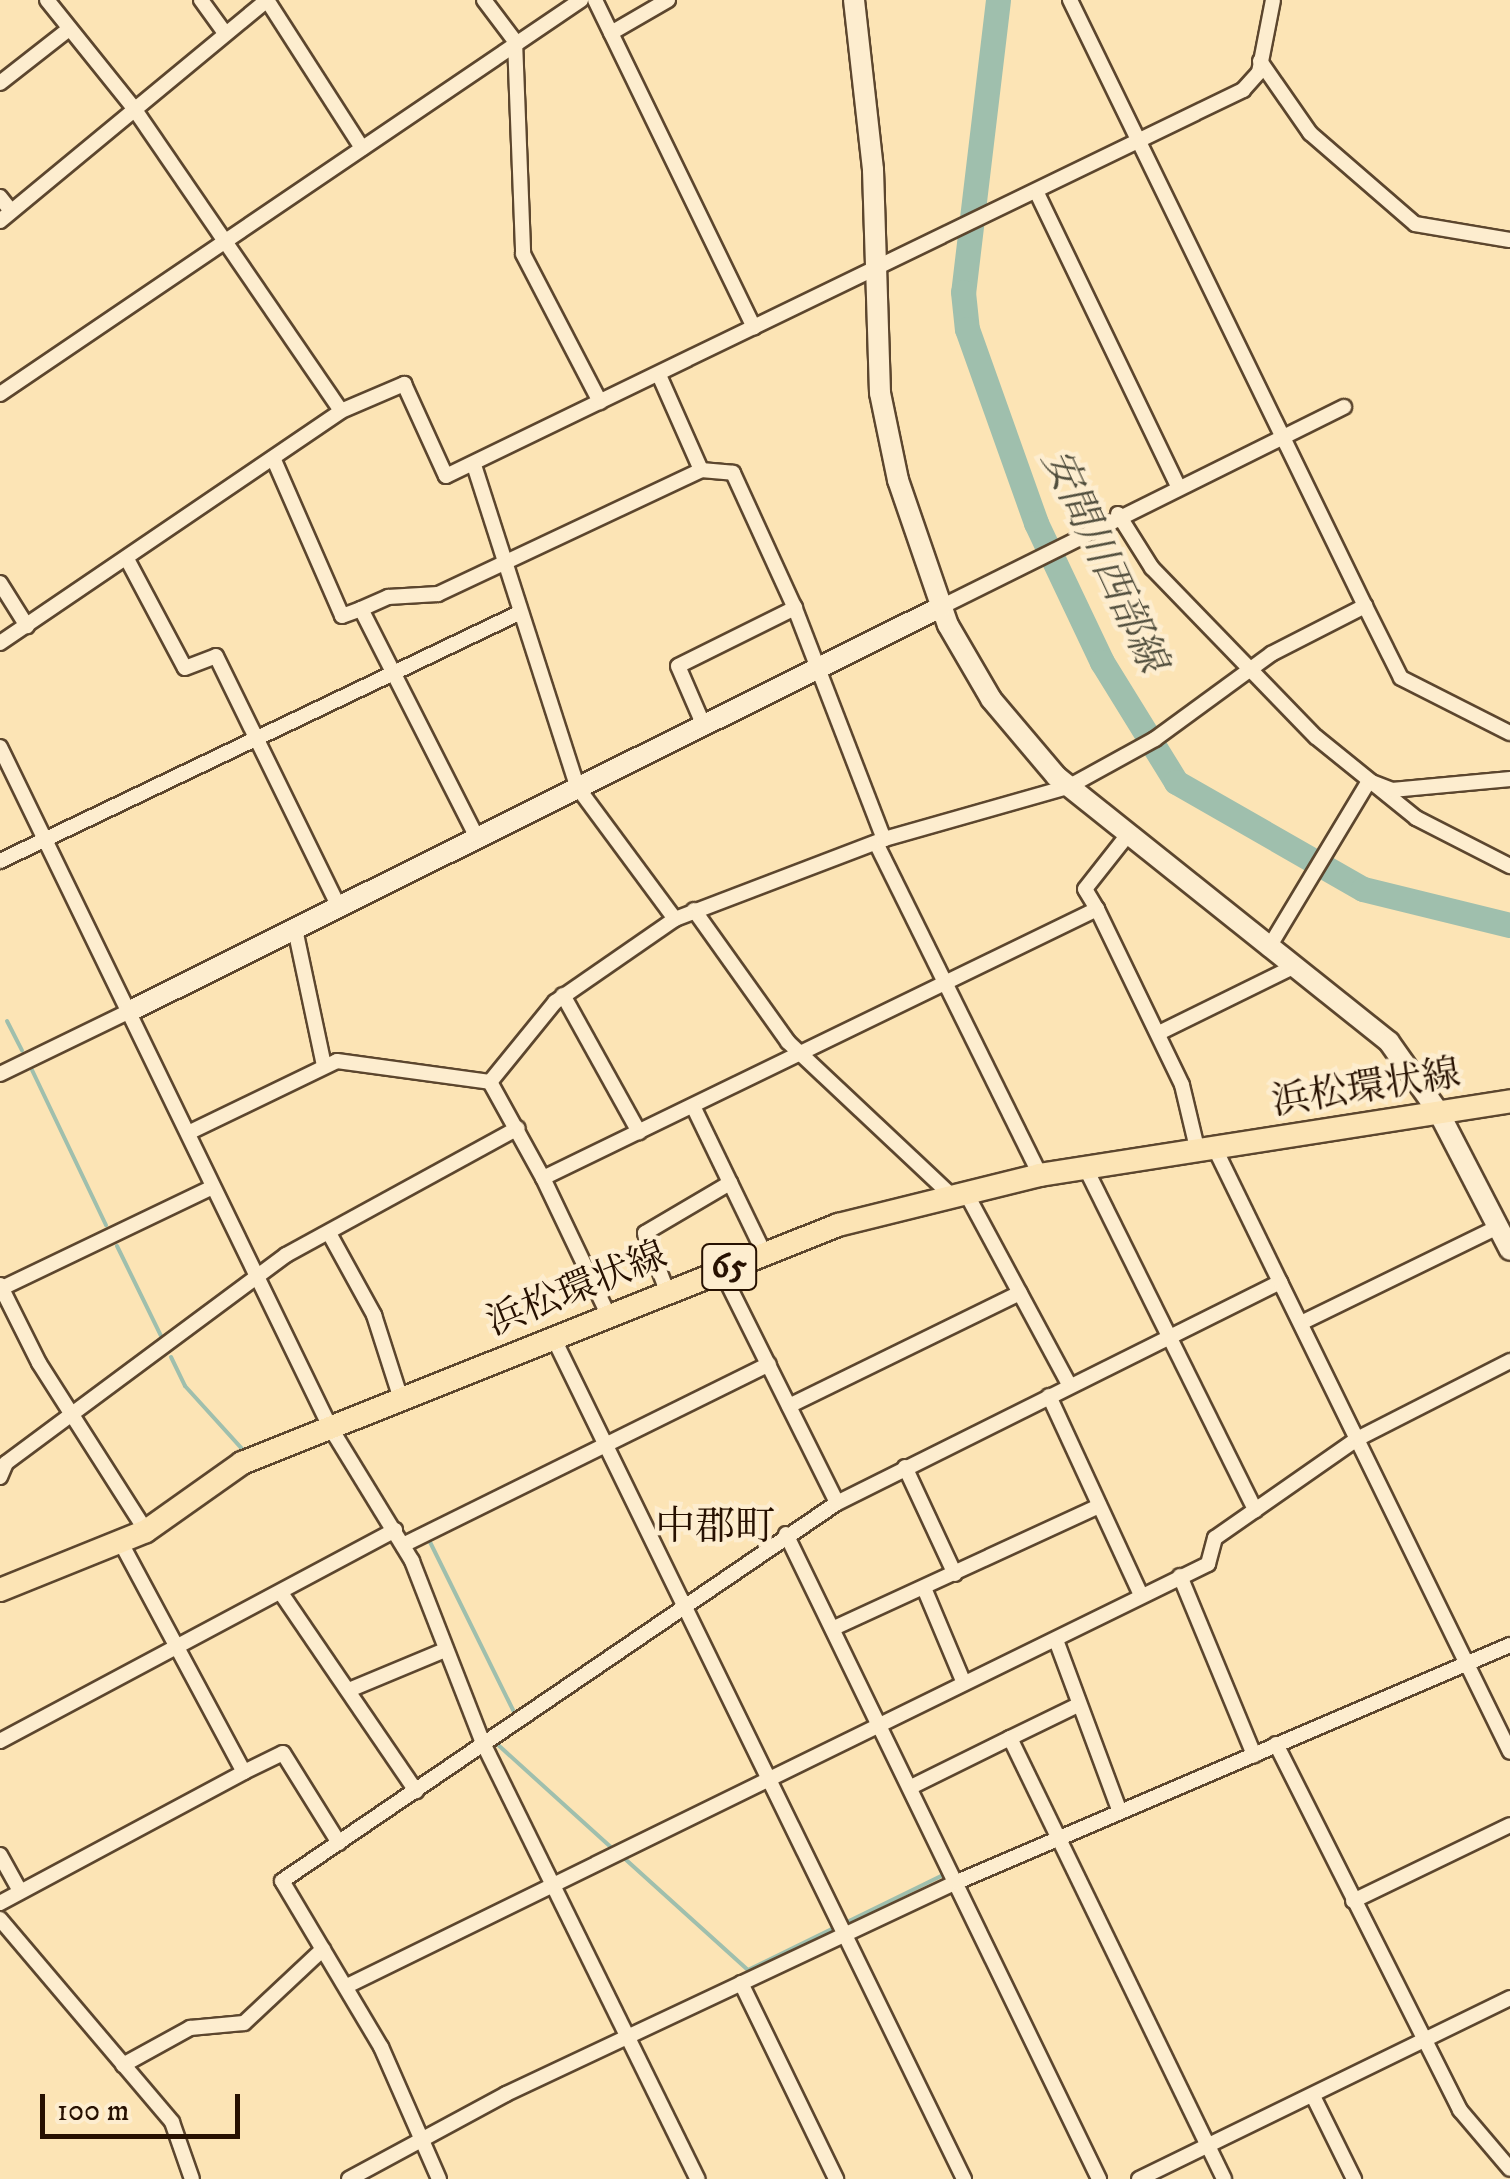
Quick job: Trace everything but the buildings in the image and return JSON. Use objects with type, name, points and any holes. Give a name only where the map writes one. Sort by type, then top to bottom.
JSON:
[{"type":"main road","name":"浜松環状線","points":[[0,1590],[146,1531],[242,1464],[838,1225],[1040,1175],[1510,1102]]},
{"type":"street","points":[[47,0],[133,108],[341,411]]},
{"type":"street","points":[[201,0],[224,32]]},
{"type":"street","points":[[0,196],[6,216],[267,0],[362,148]]},
{"type":"street","points":[[484,0],[515,42],[523,254],[600,402]]},
{"type":"street","points":[[0,394],[581,0]]},
{"type":"street","points":[[596,0],[754,328]]},
{"type":"street","points":[[611,33],[668,0]]},
{"type":"street","points":[[854,0],[873,170],[886,434],[941,606],[991,700],[1068,787],[1126,837],[1389,1042],[1439,1112],[1510,1250]]},
{"type":"street","points":[[1070,0],[1400,678],[1510,733]]},
{"type":"street","points":[[0,643],[341,411],[404,384],[446,476],[474,466],[1243,90],[1255,81],[1273,0]]},
{"type":"street","points":[[0,83],[68,29]]},
{"type":"street","points":[[1259,60],[1310,133],[1415,224],[1510,240]]},
{"type":"street","points":[[1036,191],[1178,486]]},
{"type":"street","points":[[659,375],[702,470]]},
{"type":"street","points":[[0,1074],[818,670],[1118,514],[1344,407]]},
{"type":"street","points":[[274,460],[342,616],[388,597],[438,594],[702,470],[733,473],[795,608],[880,841],[1040,1175]]},
{"type":"street","points":[[474,466],[578,788],[675,919]]},
{"type":"street","points":[[1118,514],[1152,568],[1248,671],[1369,782],[1416,818],[1510,866]]},
{"type":"street","points":[[127,559],[186,668],[216,656],[339,906]]},
{"type":"street","points":[[0,583],[28,626]]},
{"type":"street","points":[[490,1082],[563,995],[675,919],[880,841],[1068,787],[1155,739],[1300,636],[1366,606]]},
{"type":"street","points":[[704,726],[678,666],[795,608]]},
{"type":"street","points":[[361,609],[477,838]]},
{"type":"street","points":[[0,862],[392,669],[519,613]]},
{"type":"street","points":[[0,747],[330,1427],[403,1545],[483,1743],[633,2036],[698,2179]]},
{"type":"street","points":[[1369,782],[1392,790],[1510,779]]},
{"type":"street","points":[[1268,949],[1369,782]]},
{"type":"street","points":[[1126,837],[1085,889],[1159,1033],[1206,1151],[1301,1323],[1510,1752]]},
{"type":"street","points":[[543,1178],[1097,909]]},
{"type":"street","points":[[694,910],[800,1052],[958,1194],[1020,1293],[1070,1386]]},
{"type":"street","points":[[295,929],[324,1066]]},
{"type":"street","points":[[1159,1033],[1295,966]]},
{"type":"street","points":[[563,995],[640,1132]]},
{"type":"street","points":[[188,1133],[324,1066],[380,1062],[446,1080],[490,1082]]},
{"type":"street","points":[[490,1082],[518,1128],[608,1314]]},
{"type":"street","points":[[693,1106],[764,1253]]},
{"type":"street","points":[[0,1477],[6,1463],[257,1275],[518,1128]]},
{"type":"street","points":[[1086,1169],[1255,1510]]},
{"type":"street","points":[[667,1291],[645,1233],[730,1183]]},
{"type":"street","points":[[146,1531],[72,1417],[0,1287],[213,1187]]},
{"type":"street","points":[[1301,1323],[1498,1227]]},
{"type":"street","points":[[329,1233],[374,1315],[401,1399]]},
{"type":"street","points":[[721,1270],[836,1503]]},
{"type":"street","points":[[439,2179],[347,1986],[282,1880],[836,1503],[1280,1282]]},
{"type":"street","points":[[789,1406],[1020,1293]]},
{"type":"street","points":[[554,1337],[964,2179]]},
{"type":"street","points":[[347,1986],[1208,1564],[1215,1538],[1357,1439],[1510,1361]]},
{"type":"street","points":[[403,1545],[768,1364]]},
{"type":"street","points":[[1049,1396],[1141,1595]]},
{"type":"street","points":[[905,1468],[955,1574]]},
{"type":"street","points":[[834,1628],[1099,1506]]},
{"type":"street","points":[[0,1742],[394,1530]]},
{"type":"street","points":[[786,1534],[1099,2179]]},
{"type":"street","points":[[120,1542],[244,1772]]},
{"type":"street","points":[[1180,1576],[1254,1755]]},
{"type":"street","points":[[924,1588],[964,1684]]},
{"type":"street","points":[[281,1593],[416,1790]]},
{"type":"street","points":[[1056,1640],[1119,1809]]},
{"type":"street","points":[[349,2179],[420,2138],[957,1882],[1119,1809],[1510,1645]]},
{"type":"street","points":[[349,1690],[445,1650]]},
{"type":"street","points":[[910,1786],[1078,1705]]},
{"type":"street","points":[[1010,1738],[1224,2179]]},
{"type":"street","points":[[1276,1744],[1460,2110],[1510,2169]]},
{"type":"street","points":[[0,1903],[283,1753],[339,1843]]},
{"type":"street","points":[[1353,1901],[1510,1825]]},
{"type":"street","points":[[0,1856],[20,1892]]},
{"type":"street","points":[[0,1919],[172,2122],[192,2179]]},
{"type":"street","points":[[123,2065],[190,2028],[244,2023],[323,1949]]},
{"type":"street","points":[[741,1983],[836,2179]]},
{"type":"street","points":[[1139,2179],[1510,1998]]},
{"type":"street","points":[[1313,2096],[1354,2179]]},
{"type":"waterway","name":"安間川西部線","points":[[998,0],[963,292],[967,329],[1036,523],[1102,662],[1176,782],[1363,889],[1510,925]]},
{"type":"waterway","points":[[7,1021],[22,1050]]},
{"type":"waterway","points":[[32,1070],[106,1225]]},
{"type":"waterway","points":[[117,1246],[161,1336]]},
{"type":"waterway","points":[[171,1357],[185,1386],[243,1450]]},
{"type":"waterway","points":[[428,1538],[515,1714]]},
{"type":"waterway","points":[[496,1743],[612,1848]]},
{"type":"waterway","points":[[624,1858],[748,1970],[834,1928]]},
{"type":"waterway","points":[[847,1922],[943,1875]]},
{"type":"district","name":"中郡町","points":[[715,1528]]}]
